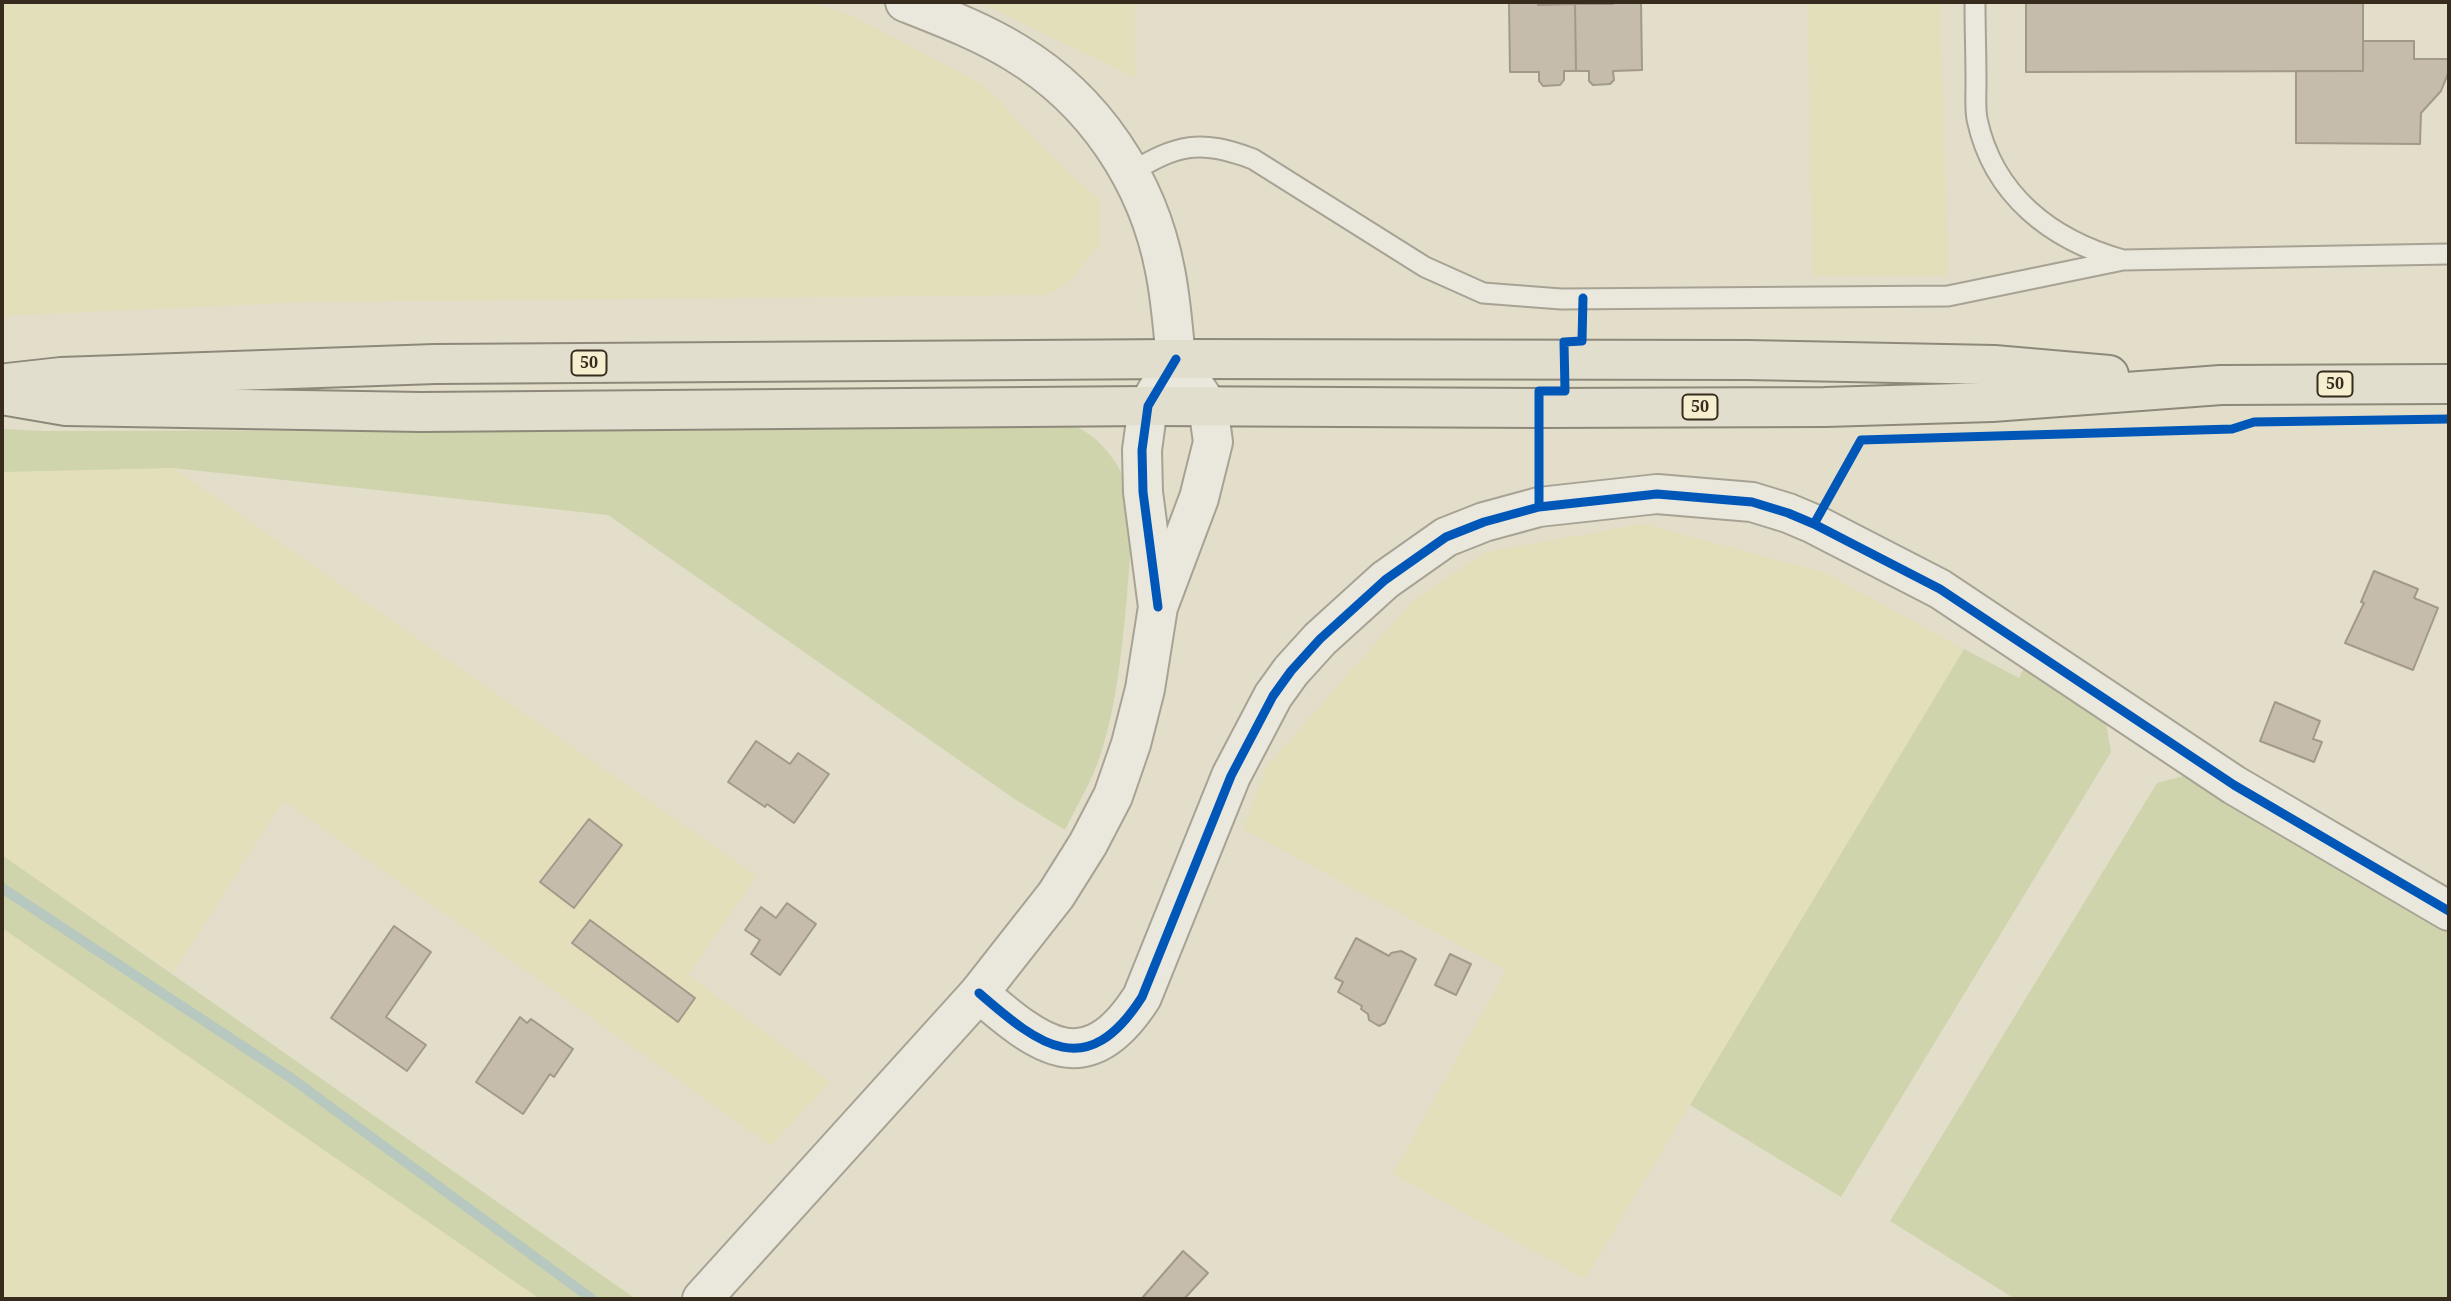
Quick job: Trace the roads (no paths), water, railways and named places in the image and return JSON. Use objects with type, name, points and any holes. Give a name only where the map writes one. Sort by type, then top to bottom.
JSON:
[{"type":"main road","name":"50","points":[[2,384],[61,377],[435,364],[1176,359],[1748,360],[1967,364],[2221,384]]},
{"type":"main road","name":"50","points":[[2,396],[66,406],[421,412],[1148,406],[1825,407],[1992,402],[2221,384],[2449,384]]},
{"type":"street","points":[[702,1299],[979,993],[1056,895],[1088,844],[1113,796],[1131,744],[1158,607],[1199,498],[1213,442],[1208,406],[1176,359],[1166,271],[1146,203],[1105,133],[1064,88],[1016,53],[945,18],[905,2]]},
{"type":"street","points":[[1158,607],[1143,492],[1142,450],[1148,406],[1176,359]]},
{"type":"street","points":[[979,993],[1027,1033],[1056,1047],[1079,1048],[1104,1040],[1126,1022],[1142,997],[1231,776],[1256,726],[1291,671],[1320,639],[1385,580],[1446,537],[1484,522],[1539,507],[1657,494],[1752,502],[1788,513],[1940,589],[2234,785],[2449,911]]},
{"type":"lane","points":[[1975,2],[1976,117],[1986,150],[2007,187],[2032,214],[2067,240],[2095,253],[2123,260]]},
{"type":"lane","points":[[1130,173],[1161,154],[1197,145],[1226,149],[1253,159],[1425,267],[1483,293],[1561,299],[1948,296],[2123,260],[2449,254]]},
{"type":"waterway","points":[[2,888],[291,1078],[592,1299]]}]
